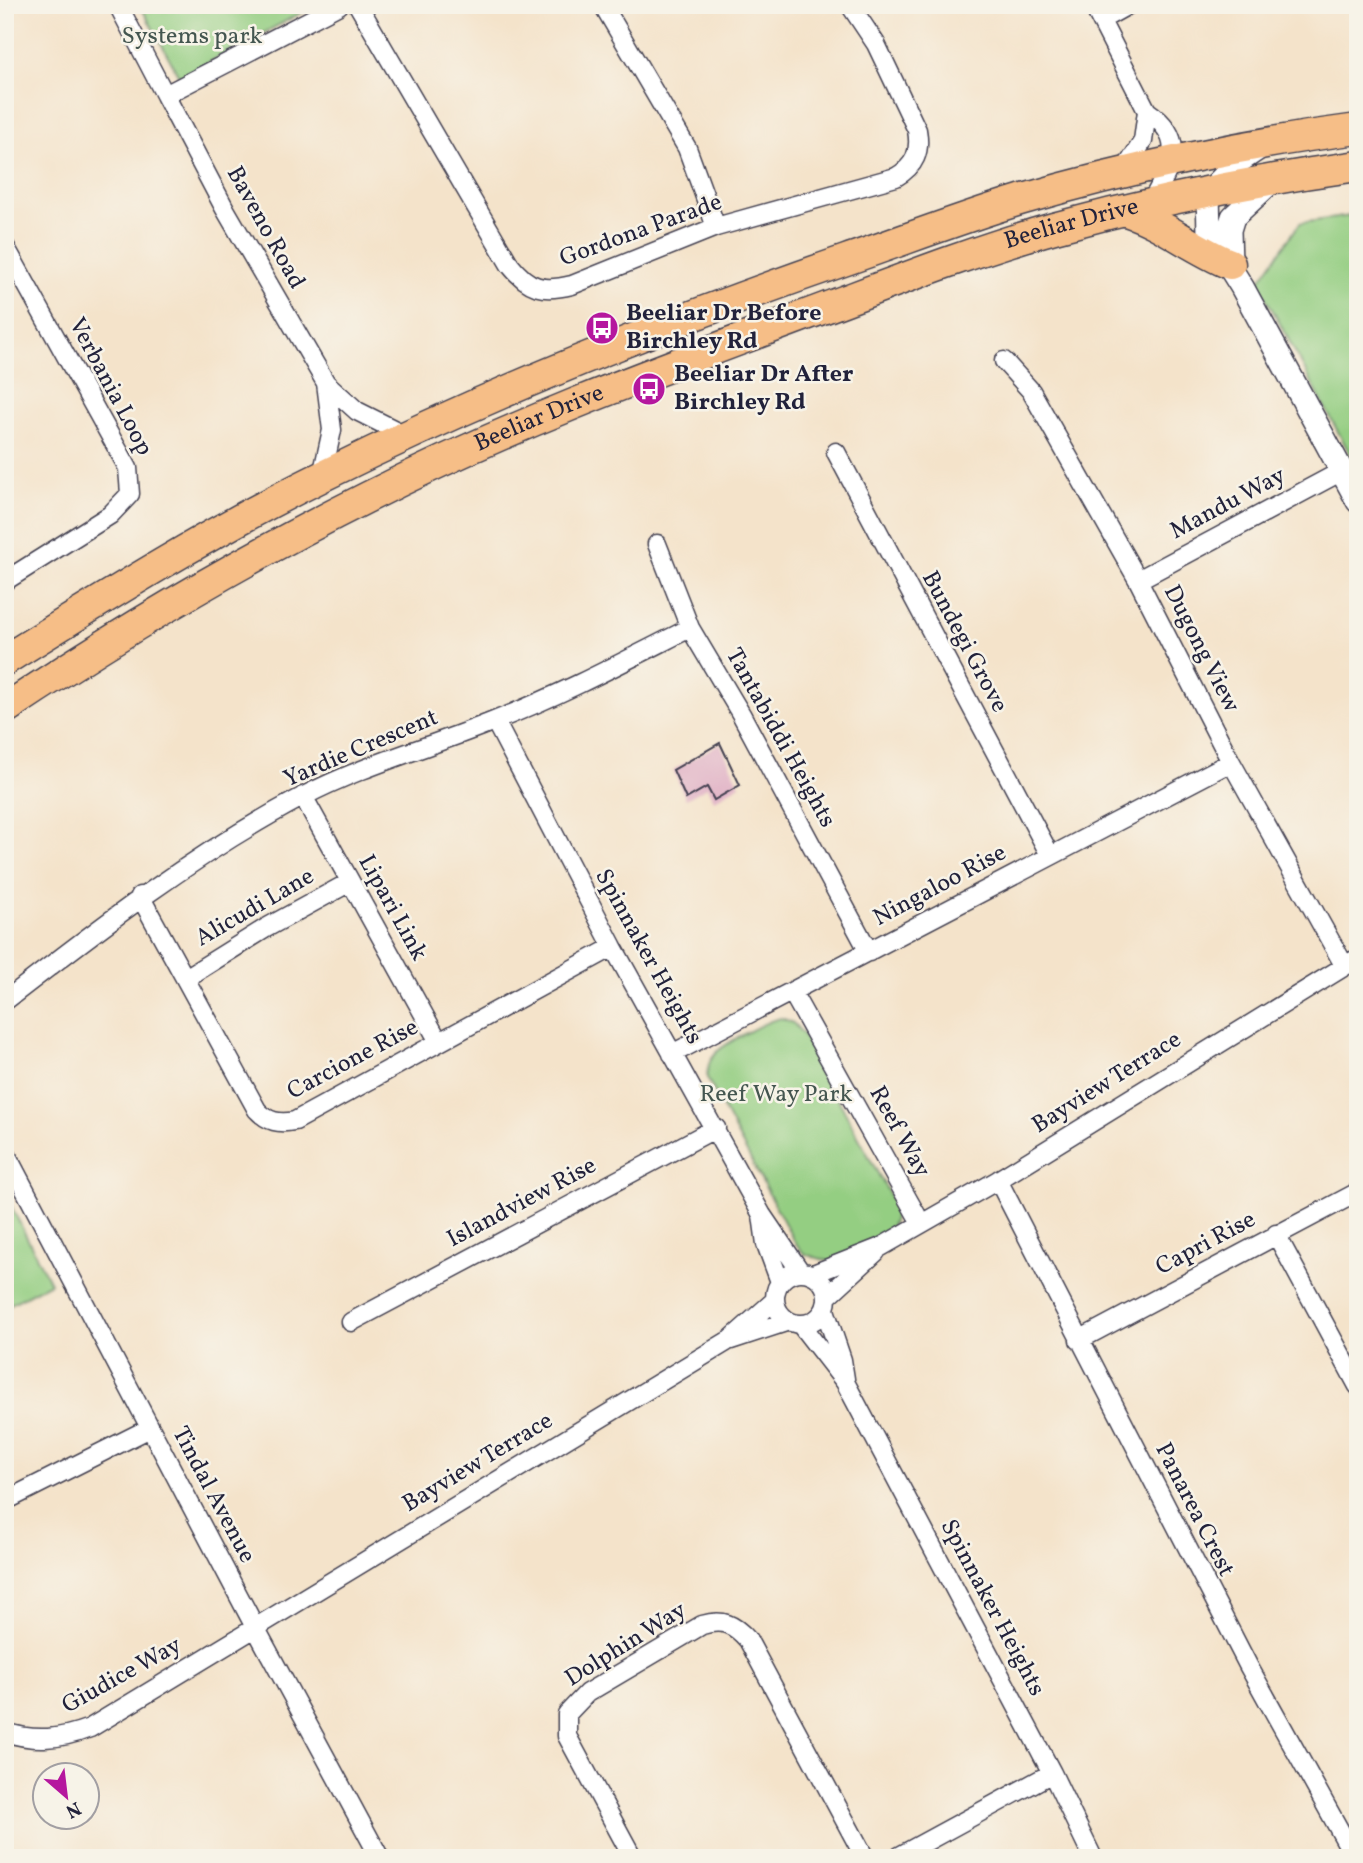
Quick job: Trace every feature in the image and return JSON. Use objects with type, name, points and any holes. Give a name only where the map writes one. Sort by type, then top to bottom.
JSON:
[{"type":"highway","name":"Beeliar Drive","points":[[5,660],[158,566],[322,476],[594,353],[862,255],[1023,200],[1122,174],[1265,144],[1357,130]]},
{"type":"highway","name":"Beeliar Drive","points":[[5,709],[133,625],[250,559],[370,496],[513,430],[754,335],[1053,229],[1209,192],[1358,166]]},
{"type":"highway","points":[[1138,208],[1199,251],[1230,264]]},
{"type":"highway","points":[[862,255],[866,268],[874,271],[1019,226],[1053,229]]},
{"type":"street","name":"Baveno Road","points":[[118,5],[225,209],[326,383],[357,411],[407,436]]},
{"type":"street","points":[[165,95],[339,5]]},
{"type":"street","name":"Gordona Parade","points":[[358,5],[510,265],[529,286],[551,290],[572,285],[716,227],[896,177],[909,169],[920,145],[917,130],[876,44],[850,5]]},
{"type":"street","points":[[603,5],[646,74],[687,148],[716,227]]},
{"type":"street","points":[[1128,5],[1097,13],[1147,111],[1159,119],[1172,136],[1174,147],[1171,164],[1138,208]]},
{"type":"street","points":[[1122,174],[1139,153],[1147,111]]},
{"type":"street","points":[[1265,144],[1238,162],[1209,192],[1209,234],[1230,264],[1350,466],[1358,501]]},
{"type":"street","points":[[1230,264],[1230,230],[1233,217],[1274,179]]},
{"type":"street","name":"Verbania Loop","points":[[5,246],[128,468],[130,494],[110,515],[5,581]]},
{"type":"street","name":"Dugong View","points":[[1004,361],[1031,391],[1138,580],[1231,762],[1351,962]]},
{"type":"street","name":"Baveno Road","points":[[322,476],[332,430],[326,383]]},
{"type":"street","name":"Bundegi Grove","points":[[836,452],[1050,855]]},
{"type":"street","name":"Mandu Way","points":[[1138,580],[1350,466]]},
{"type":"street","name":"Tantabiddi Heights","points":[[657,544],[690,628],[741,714],[869,951]]},
{"type":"street","name":"Yardie Crescent","points":[[5,1001],[140,896],[303,796],[356,772],[495,721],[581,684],[690,628]]},
{"type":"street","name":"Spinnaker Heights","points":[[495,721],[613,947],[762,1215],[807,1273]]},
{"type":"street","name":"Ningaloo Rise","points":[[673,1054],[1231,762]]},
{"type":"street","name":"Lipari Link","points":[[303,796],[439,1042]]},
{"type":"street","name":"Alicudi Lane","points":[[186,978],[266,928],[350,882]]},
{"type":"street","name":"Carcione Rise","points":[[140,896],[257,1110],[264,1118],[274,1122],[295,1121],[613,947]]},
{"type":"street","name":"Bayview Terrace","points":[[807,1273],[881,1247],[998,1180],[1351,962]]},
{"type":"street","name":"Reef Way","points":[[792,992],[922,1223]]},
{"type":"street","name":"Islandview Rise","points":[[351,1322],[716,1128]]},
{"type":"street","name":"Tindal Avenue","points":[[5,1152],[254,1627],[380,1858]]},
{"type":"street","name":"Panarea Crest","points":[[998,1180],[1249,1667],[1355,1858]]},
{"type":"street","name":"Capri Rise","points":[[1079,1339],[1358,1192]]},
{"type":"street","name":"Spinnaker Heights","points":[[762,1215],[766,1244],[780,1282]]},
{"type":"street","points":[[1276,1234],[1358,1386]]},
{"type":"street","name":"Bayview Terrace","points":[[826,1303],[881,1247]]},
{"type":"street","points":[[807,1273],[823,1283],[826,1303],[813,1322],[795,1323],[779,1313],[775,1300],[780,1282],[789,1274],[807,1273]]},
{"type":"street","name":"Bayview Terrace","points":[[254,1627],[728,1342],[775,1300]]},
{"type":"street","name":"Spinnaker Heights","points":[[826,1303],[842,1360],[845,1382]]},
{"type":"street","name":"Spinnaker Heights","points":[[795,1323],[845,1382],[1052,1773],[1093,1858]]},
{"type":"street","name":"Bayview Terrace","points":[[728,1342],[795,1323]]},
{"type":"street","points":[[5,1501],[150,1428]]},
{"type":"street","name":"Dolphin Way","points":[[633,1858],[567,1736],[567,1714],[587,1693],[702,1625],[714,1622],[731,1625],[748,1640],[865,1858]]},
{"type":"street","name":"Giudice Way","points":[[5,1732],[35,1739],[55,1738],[90,1728],[254,1627]]},
{"type":"street","points":[[896,1858],[1052,1773]]},
{"type":"green space","name":"Systems park","points":[[140,5],[316,5],[180,78]]},
{"type":"green space","points":[[1358,215],[1358,469],[1258,283],[1300,223]]},
{"type":"green space","name":"Reef Way Park","points":[[782,1018],[793,1023],[803,1034],[895,1205],[894,1217],[883,1236],[864,1248],[831,1262],[804,1254],[794,1241],[707,1078],[710,1061],[718,1051],[735,1039]]},
{"type":"green space","points":[[5,1194],[50,1283],[5,1307]]},
{"type":"building","points":[[720,743],[740,785],[714,800],[707,787],[686,799],[673,770]]},
{"type":"place","name":"Beeliar Dr Before Birchley Rd","points":[[602,328]]},
{"type":"place","name":"Beeliar Dr After Birchley Rd","points":[[649,389]]}]
